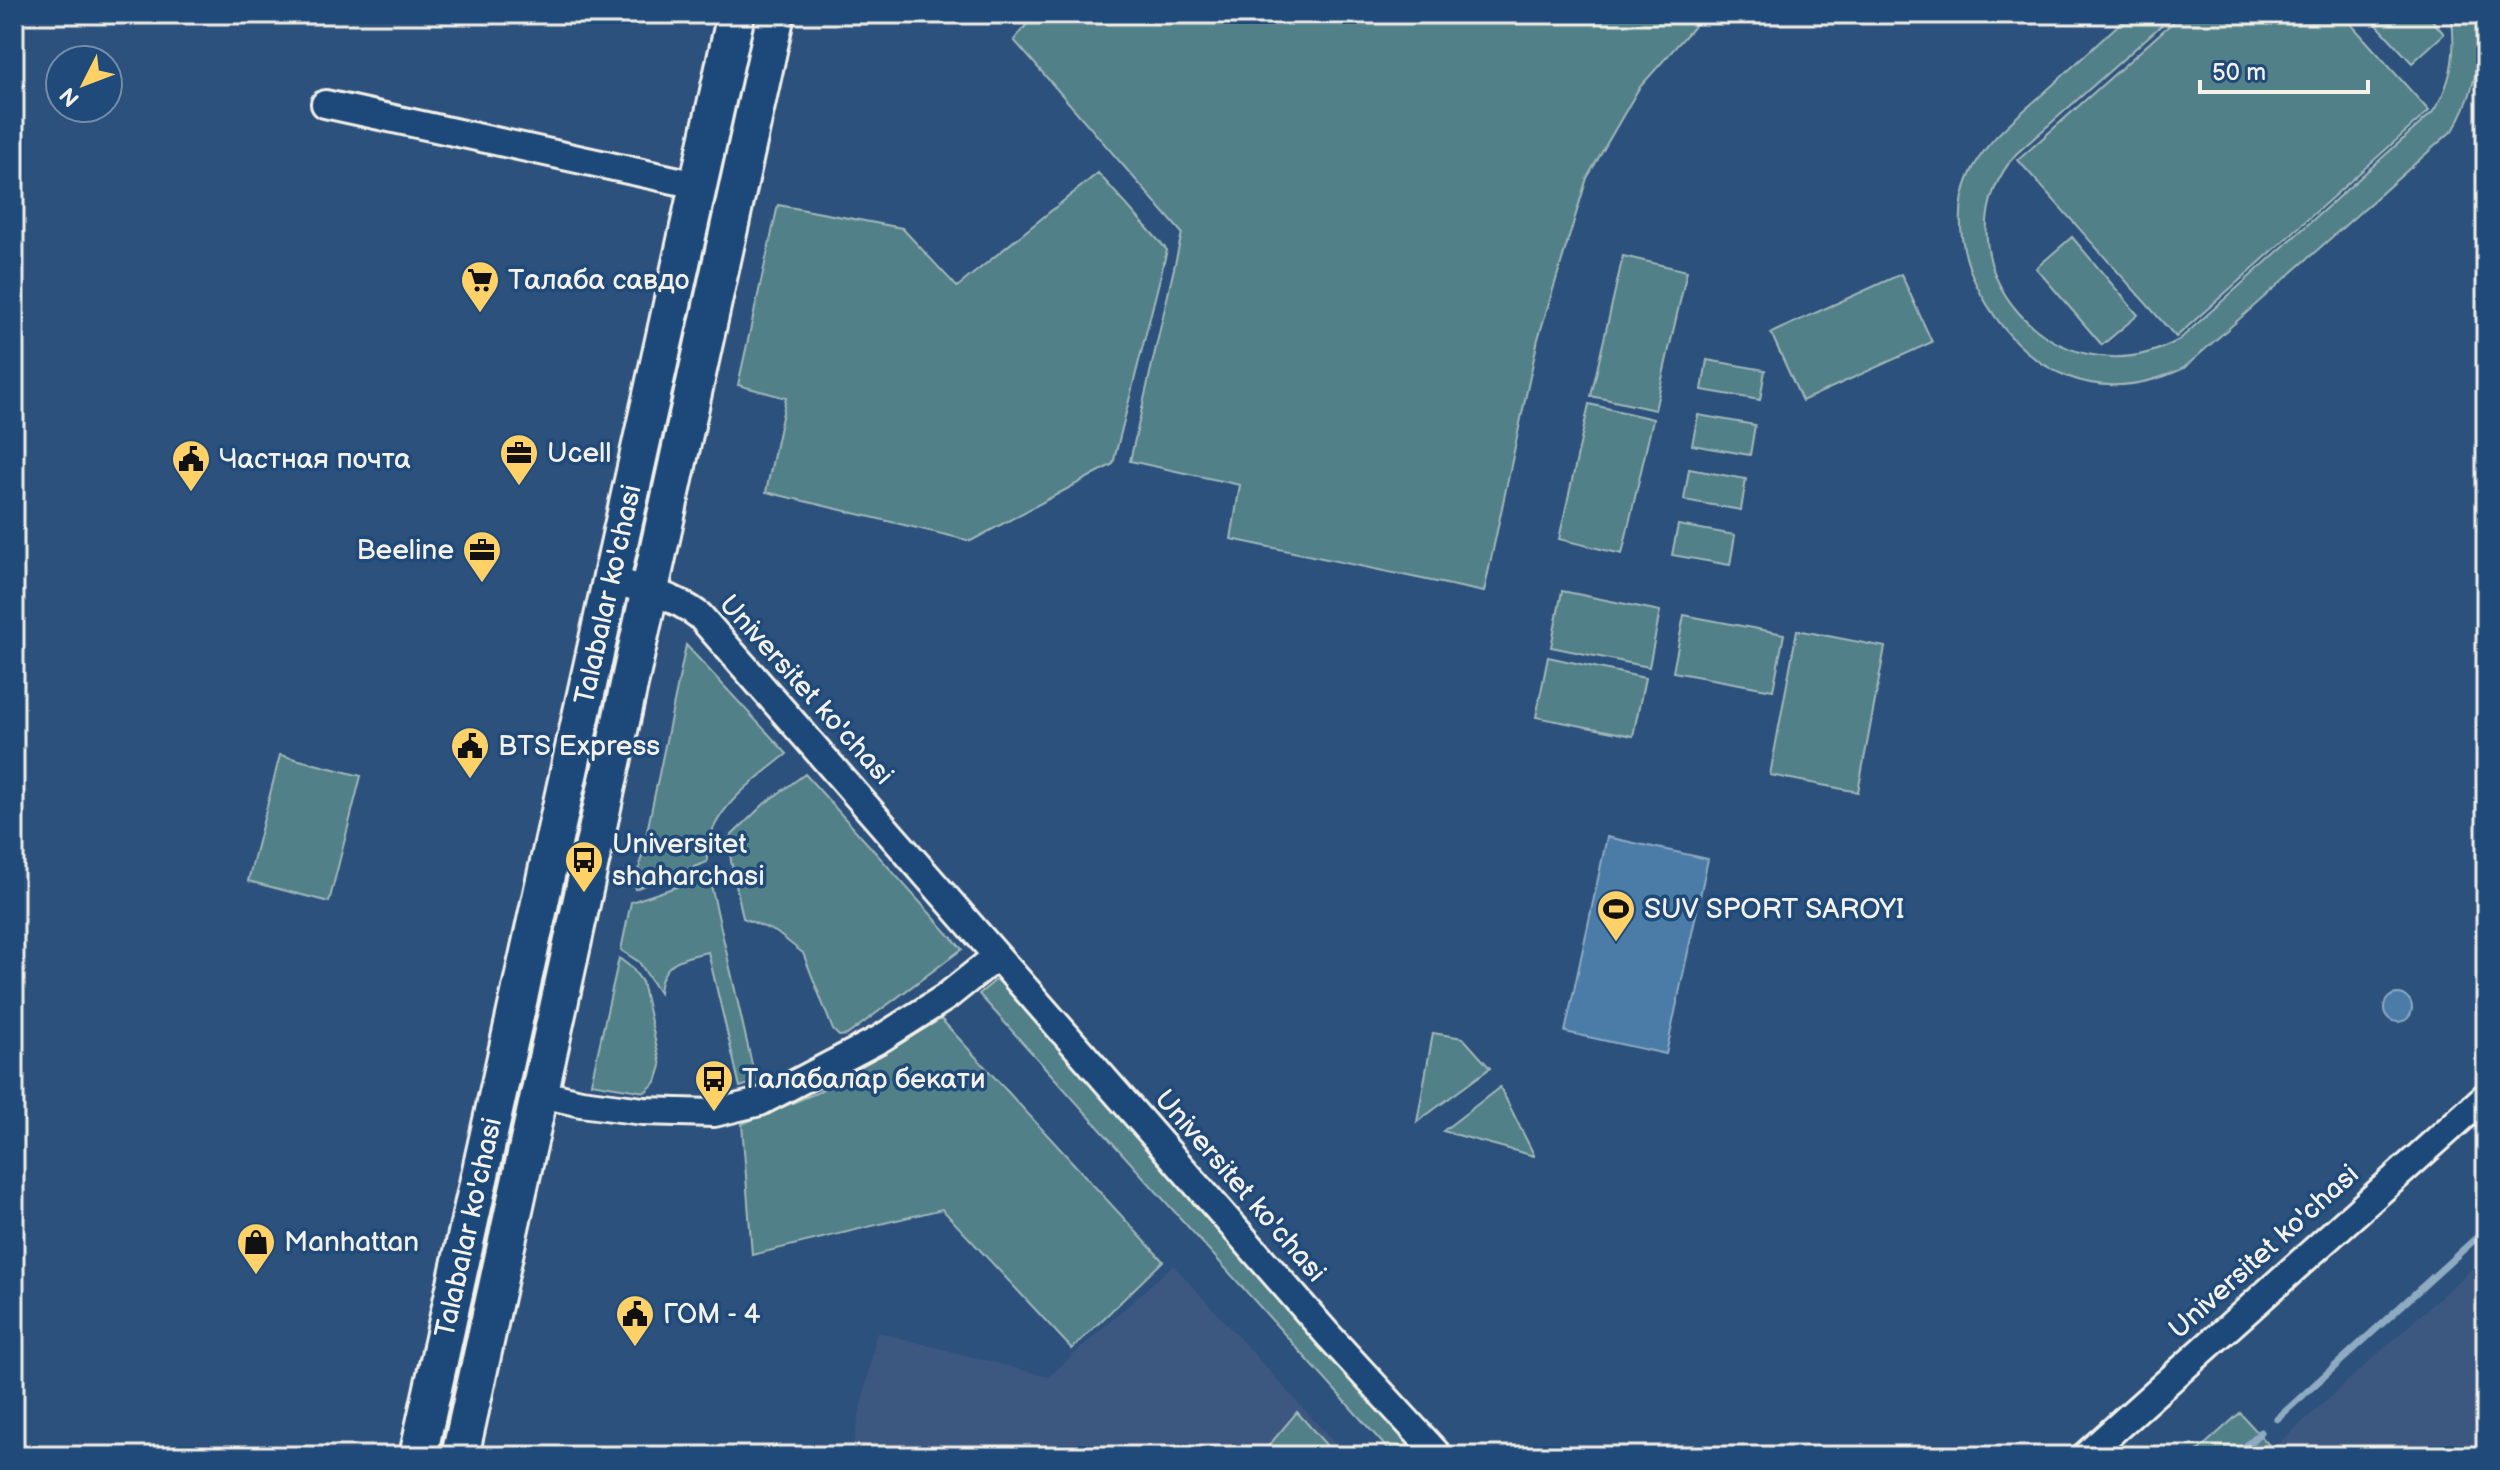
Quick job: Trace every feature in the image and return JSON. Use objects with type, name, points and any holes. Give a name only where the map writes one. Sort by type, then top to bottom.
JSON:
[{"type":"main road","name":"Talabalar ko'chasi","points":[[418,1456],[736,14]]},
{"type":"main road","name":"Talabalar ko'chasi","points":[[460,1456],[776,14]]},
{"type":"main road","points":[[431,1396],[472,1404]]},
{"type":"street","points":[[325,104],[697,185]]},
{"type":"street","name":"Universitet ko'chasi","points":[[611,581],[650,590],[689,607],[700,616],[1328,1335],[1439,1456]]},
{"type":"street","points":[[538,1093],[581,1103],[643,1111],[714,1113],[760,1102],[880,1039],[946,997],[997,956]]},
{"type":"street","name":"Universitet ko'chasi","points":[[2085,1456],[2486,1096]]},
{"type":"shaded area","points":[[1607,837],[1708,859],[1666,1054],[1565,1032]]},
{"type":"shaded area","points":[[2398,994],[2408,998],[2412,1008],[2408,1018],[2398,1022],[2388,1018],[2384,1008],[2388,998]]},
{"type":"shaded area","points":[[2486,1256],[2486,1456],[2265,1456]]},
{"type":"shaded area","points":[[1173,1265],[1346,1456],[851,1456],[877,1332],[1049,1377]]},
{"type":"green space","points":[[1035,14],[1705,14],[1639,88],[1587,178],[1538,339],[1484,592],[1231,539],[1240,485],[1130,461],[1182,233],[1014,40]]},
{"type":"green space","points":[[2130,14],[2174,14],[2016,154],[1993,195],[1987,236],[1996,276],[2018,312],[2049,338],[2088,354],[2132,356],[2179,340],[2432,113],[2445,90],[2452,66],[2454,40],[2451,14],[2475,14],[2478,44],[2472,88],[2454,129],[2184,368],[2152,380],[2122,385],[2093,383],[2066,376],[2019,345],[1999,322],[1974,280],[1962,237],[1961,206],[1975,164],[1992,141]]},
{"type":"green space","points":[[2182,14],[2342,14],[2429,111],[2176,337],[2018,160]]},
{"type":"green space","points":[[2367,14],[2427,14],[2444,34],[2412,63]]},
{"type":"green space","points":[[1098,173],[1167,250],[1113,464],[971,541],[766,492],[786,398],[738,385],[778,205],[902,228],[957,287]]},
{"type":"green space","points":[[2072,237],[2138,315],[2102,345],[2036,268]]},
{"type":"green space","points":[[1623,256],[1687,271],[1655,410],[1591,396]]},
{"type":"green space","points":[[1901,274],[1932,342],[1802,401],[1771,333]]},
{"type":"green space","points":[[1707,360],[1765,370],[1760,400],[1702,390]]},
{"type":"green space","points":[[1589,404],[1653,419],[1622,554],[1559,539]]},
{"type":"green space","points":[[1698,415],[1755,425],[1750,455],[1692,445]]},
{"type":"green space","points":[[1689,469],[1746,479],[1741,510],[1684,500]]},
{"type":"green space","points":[[1678,525],[1735,535],[1730,565],[1672,555]]},
{"type":"green space","points":[[1562,591],[1660,611],[1649,667],[1551,647]]},
{"type":"green space","points":[[1684,615],[1784,634],[1773,690],[1673,672]]},
{"type":"green space","points":[[1797,630],[1885,647],[1858,792],[1770,775]]},
{"type":"green space","points":[[686,645],[787,754],[746,787],[722,814],[708,845],[707,862],[635,889]]},
{"type":"green space","points":[[1548,657],[1645,678],[1633,736],[1536,717]]},
{"type":"green space","points":[[280,755],[361,776],[329,902],[248,881]]},
{"type":"green space","points":[[805,774],[962,949],[847,1035],[839,1036],[833,1030],[803,953],[776,932],[743,918],[731,861],[729,838],[764,804]]},
{"type":"green space","points":[[709,876],[756,1082],[740,1087],[708,952],[674,963],[664,974],[659,993],[639,962],[621,950],[631,902]]},
{"type":"green space","points":[[619,958],[632,968],[642,982],[661,1066],[656,1082],[645,1092],[591,1083]]},
{"type":"green space","points":[[997,979],[1425,1456],[1394,1456],[979,994]]},
{"type":"green space","points":[[941,1019],[1163,1261],[1072,1349],[942,1209],[752,1255],[742,1124],[816,1093]]},
{"type":"green space","points":[[1433,1033],[1463,1038],[1490,1068],[1417,1122]]},
{"type":"green space","points":[[1500,1087],[1534,1155],[1534,1156],[1443,1131]]},
{"type":"green space","points":[[1297,1412],[1336,1456],[1260,1456]]},
{"type":"green space","points":[[2240,1413],[2279,1456],[2192,1456]]},
{"type":"waterway","points":[[2277,1419],[2486,1229]]},
{"type":"waterway","points":[[2235,1456],[2261,1432]]},
{"type":"place","name":"Талаба савдо","points":[[480,314]]},
{"type":"place","name":"Ucell","points":[[519,487]]},
{"type":"place","name":"Частная почта","points":[[191,493]]},
{"type":"place","name":"Beeline","points":[[482,584]]},
{"type":"place","name":"BTS Express","points":[[470,780]]},
{"type":"place","name":"Universitet shaharchasi","points":[[584,894]]},
{"type":"place","name":"SUV SPORT SAROYI","points":[[1616,943]]},
{"type":"place","name":"Талабалар бекати","points":[[714,1113]]},
{"type":"place","name":"Manhattan","points":[[256,1276]]},
{"type":"place","name":"ГОМ - 4","points":[[635,1348]]}]
